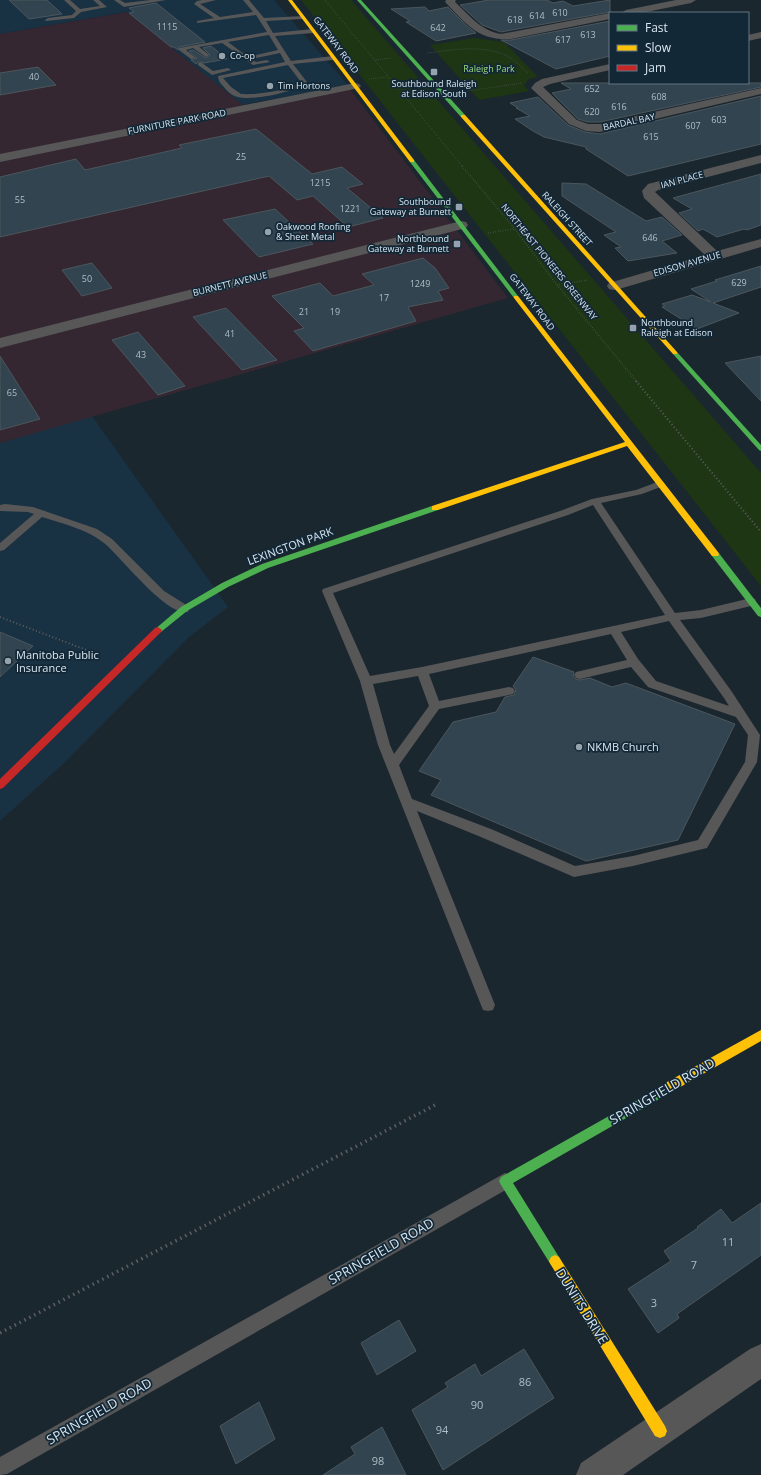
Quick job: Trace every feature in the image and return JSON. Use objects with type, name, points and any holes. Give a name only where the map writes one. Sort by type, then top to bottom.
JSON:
[{"type":"street","name":"GATEWAY ROAD","points":[[290,0],[628,443],[761,614]]},
{"type":"street","name":"RALEIGH STREET","points":[[359,0],[761,450]]},
{"type":"street","points":[[451,0],[450,2],[482,32],[496,37],[511,36],[609,16]]},
{"type":"street","points":[[631,12],[691,0]]},
{"type":"street","points":[[749,38],[761,35]]},
{"type":"street","points":[[538,81],[609,68]]},
{"type":"street","name":"BARDAL BAY","points":[[538,81],[538,88],[573,122],[586,127],[600,128],[761,91]]},
{"type":"street","name":"FURNITURE PARK ROAD","points":[[0,158],[355,86]]},
{"type":"street","name":"IAN PLACE","points":[[714,256],[649,195],[648,191],[653,187],[761,159]]},
{"type":"street","name":"BURNETT AVENUE","points":[[0,343],[465,230]]},
{"type":"street","name":"EDISON AVENUE","points":[[610,282],[761,243]]},
{"type":"street","name":"LEXINGTON PARK","points":[[0,785],[143,644],[184,609],[225,585],[265,566],[628,443]]},
{"type":"street","name":"SPRINGFIELD ROAD","points":[[505,1181],[761,1035]]},
{"type":"street","name":"DUNITS DRIVE","points":[[505,1181],[660,1430]]},
{"type":"street","points":[[593,1475],[761,1360]]},
{"type":"lane","points":[[67,0],[79,12]]},
{"type":"lane","points":[[48,20],[74,16],[79,12],[104,8],[96,0]]},
{"type":"lane","points":[[117,0],[124,5],[163,0]]},
{"type":"lane","points":[[213,0],[199,2],[198,4],[218,18]]},
{"type":"lane","points":[[246,0],[262,19],[287,61],[304,82],[303,84],[294,88],[250,96],[241,96],[237,95],[220,79],[225,75],[287,61]]},
{"type":"lane","points":[[199,22],[257,12]]},
{"type":"lane","points":[[262,19],[301,15]]},
{"type":"lane","points":[[193,58],[181,49],[223,41],[313,30]]},
{"type":"lane","points":[[267,40],[272,35]]},
{"type":"lane","points":[[223,41],[255,64]]},
{"type":"lane","points":[[194,46],[206,55]]},
{"type":"lane","points":[[233,48],[240,46]]},
{"type":"lane","points":[[246,58],[281,51]]},
{"type":"lane","points":[[200,64],[212,73],[255,64],[333,58]]},
{"type":"lane","points":[[220,66],[226,70]]},
{"type":"lane","points":[[488,1005],[384,745],[366,681],[327,591],[595,502],[639,492],[660,484]]},
{"type":"lane","points":[[407,802],[486,833],[574,872],[633,861],[702,844],[752,762],[754,735],[672,617],[595,502]]},
{"type":"lane","points":[[0,508],[29,509],[93,531],[108,541],[160,594],[184,609]]},
{"type":"lane","points":[[0,548],[41,513]]},
{"type":"lane","points":[[366,681],[422,671],[672,617],[701,614],[751,602]]},
{"type":"lane","points":[[614,629],[634,662],[652,684],[740,714]]},
{"type":"lane","points":[[580,675],[634,662]]},
{"type":"lane","points":[[422,671],[435,706]]},
{"type":"lane","points":[[393,765],[435,706],[509,691]]},
{"type":"lane","name":"SPRINGFIELD ROAD","points":[[0,1467],[505,1181]]},
{"type":"path","name":"NORTHEAST PIONEERS GREENWAY","points":[[325,0],[439,140],[515,229],[557,285],[761,532]]},
{"type":"path","points":[[409,56],[448,50],[481,50],[507,56],[538,81]]},
{"type":"path","points":[[443,94],[538,81]]},
{"type":"path","points":[[465,230],[515,229]]},
{"type":"path","points":[[557,285],[610,282]]},
{"type":"path","points":[[0,617],[88,651]]},
{"type":"path","points":[[0,1334],[437,1104]]},
{"type":"shaded area","points":[[0,0],[274,0],[348,85],[242,105],[127,12],[0,34]]},
{"type":"shaded area","points":[[127,12],[249,110],[350,89],[508,298],[0,443],[0,34]]},
{"type":"shaded area","points":[[92,416],[228,607],[189,637],[62,765],[0,821],[0,443]]},
{"type":"green space","points":[[301,0],[351,0],[761,473],[761,586]]},
{"type":"green space","name":"Raleigh Park","points":[[474,38],[504,42],[538,77],[529,79],[524,85],[529,91],[479,100],[430,45]]},
{"type":"building","points":[[9,0],[47,0],[62,14],[29,19]]},
{"type":"building","points":[[489,0],[547,0],[553,3],[563,1],[573,6],[610,0],[610,12],[501,32],[482,25],[460,5]]},
{"type":"building","points":[[156,3],[205,42],[179,47],[178,50],[171,47],[129,13],[134,12],[129,8]]},
{"type":"building","points":[[425,7],[429,11],[448,7],[476,33],[436,41],[406,22],[410,21],[391,9]]},
{"type":"building","points":[[609,21],[609,56],[556,69],[501,40],[511,40]]},
{"type":"building","points":[[211,46],[227,59],[204,63],[198,62],[196,64],[191,60],[197,58],[189,51],[193,50],[206,58],[210,55],[203,48]]},
{"type":"building","points":[[38,67],[56,85],[0,95],[0,73]]},
{"type":"building","points":[[561,83],[761,83],[761,87],[600,122],[588,122],[578,119],[552,93],[571,89]]},
{"type":"building","points":[[761,96],[761,144],[628,176],[586,149],[586,147],[544,137],[533,131],[515,119],[530,116],[510,103],[538,97],[568,125],[585,132],[600,134]]},
{"type":"building","points":[[256,129],[312,174],[342,167],[363,184],[347,188],[383,218],[348,227],[313,196],[297,200],[269,176],[0,237],[0,177],[76,159],[85,170],[182,148],[179,145]]},
{"type":"building","points":[[761,174],[761,225],[747,230],[744,229],[717,237],[703,229],[698,231],[679,213],[692,209],[673,198]]},
{"type":"building","points":[[562,183],[586,184],[646,221],[662,217],[682,235],[662,241],[677,253],[628,261],[615,248],[621,247],[604,235],[616,232],[562,196]]},
{"type":"building","name":"Oakwood Roofing & Sheet Metal","points":[[275,209],[313,244],[259,257],[223,220]]},
{"type":"building","points":[[423,258],[435,268],[449,288],[438,291],[443,300],[408,307],[416,321],[313,351],[294,331],[304,328],[272,296],[320,283],[333,296],[374,285],[362,274]]},
{"type":"building","points":[[92,263],[112,288],[82,296],[62,270]]},
{"type":"building","points":[[761,266],[761,287],[713,303],[739,313],[697,329],[662,307],[665,306],[662,304],[692,295],[711,302],[691,289]]},
{"type":"building","points":[[226,308],[277,360],[242,370],[193,317]]},
{"type":"building","points":[[138,332],[185,386],[158,395],[112,340]]},
{"type":"building","points":[[0,356],[40,419],[0,430]]},
{"type":"building","points":[[761,356],[761,401],[725,363]]},
{"type":"building","name":"Manitoba Public Insurance","points":[[0,632],[33,646],[0,677]]},
{"type":"building","name":"NKMB Church","points":[[533,657],[574,672],[573,676],[576,679],[580,680],[590,678],[612,687],[626,683],[735,724],[678,840],[586,861],[431,795],[441,780],[419,771],[453,722],[496,712],[505,697],[514,695],[516,690],[513,686]]},
{"type":"building","points":[[761,1203],[761,1255],[677,1314],[679,1318],[658,1333],[628,1289],[671,1261],[664,1251],[698,1228],[697,1227],[721,1209],[732,1223]]},
{"type":"building","points":[[399,1320],[416,1351],[377,1375],[361,1343]]},
{"type":"building","points":[[524,1349],[554,1398],[443,1470],[412,1410],[448,1387],[445,1383],[475,1364],[481,1376]]},
{"type":"building","points":[[259,1402],[275,1439],[236,1464],[220,1426]]},
{"type":"building","points":[[382,1427],[406,1475],[323,1475],[355,1454],[351,1447]]},
{"type":"traffic: fast","points":[[359,0],[463,116]]},
{"type":"traffic: fast","points":[[412,161],[516,297]]},
{"type":"traffic: fast","points":[[675,353],[761,449]]},
{"type":"traffic: fast","points":[[158,630],[184,609],[225,585],[265,566],[435,508]]},
{"type":"traffic: fast","points":[[715,554],[761,614]]},
{"type":"traffic: fast","points":[[555,1261],[505,1181],[671,1086]]},
{"type":"traffic: slow","points":[[290,0],[412,161]]},
{"type":"traffic: slow","points":[[463,116],[675,353]]},
{"type":"traffic: slow","points":[[516,297],[715,554]]},
{"type":"traffic: slow","points":[[435,508],[628,443]]},
{"type":"traffic: slow","points":[[671,1086],[761,1035]]},
{"type":"traffic: slow","points":[[555,1261],[660,1431]]},
{"type":"traffic: jam","points":[[0,785],[158,630]]},
{"type":"place","name":"Co-op","points":[[222,56]]},
{"type":"place","name":"Southbound Raleigh at Edison South","points":[[434,72]]},
{"type":"place","name":"Tim Hortons","points":[[270,86]]},
{"type":"place","name":"Southbound Gateway at Burnett","points":[[459,207]]},
{"type":"place","name":"Oakwood Roofing & Sheet Metal","points":[[268,232]]},
{"type":"place","name":"Northbound Gateway at Burnett","points":[[457,244]]},
{"type":"place","name":"Northbound Raleigh at Edison","points":[[633,328]]},
{"type":"place","name":"Manitoba Public Insurance","points":[[8,661]]},
{"type":"place","name":"NKMB Church","points":[[579,747]]}]
